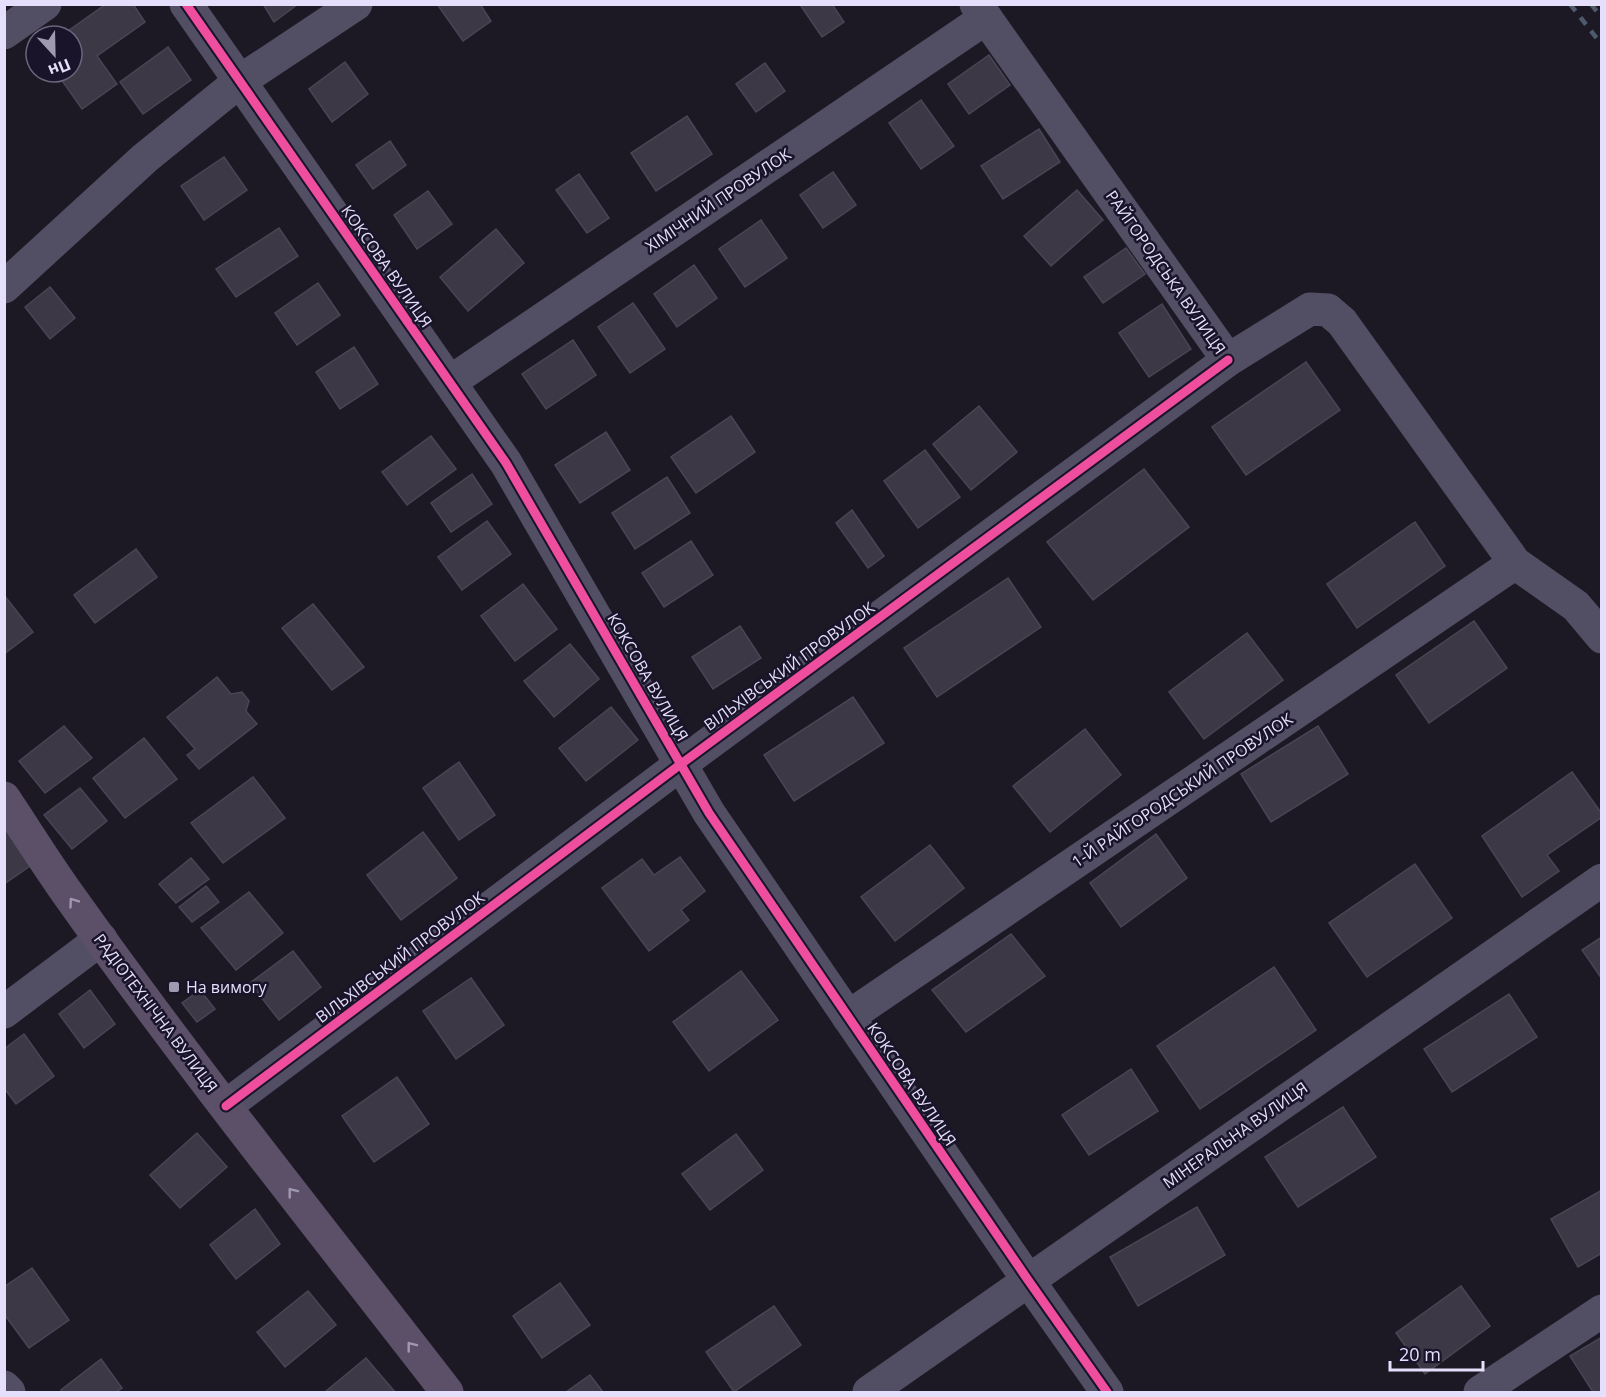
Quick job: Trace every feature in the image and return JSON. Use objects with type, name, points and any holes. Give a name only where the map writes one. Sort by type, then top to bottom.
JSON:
[{"type":"main road","name":"РАДІОТЕХНІЧНА ВУЛИЦЯ","points":[[4,798],[68,895],[226,1106],[447,1392]]},
{"type":"street","points":[[4,33],[45,4]]},
{"type":"street","name":"КОКСОВА ВУЛИЦЯ","points":[[186,4],[506,463],[709,813],[1107,1392]]},
{"type":"street","points":[[4,287],[144,158],[240,81],[356,4]]},
{"type":"street","name":"РАЙГОРОДСЬКА ВУЛИЦЯ","points":[[981,11],[1228,360],[1310,309],[1328,310],[1342,322],[1515,563],[1576,606],[1602,637]]},
{"type":"street","name":"ХІМІЧНИЙ ПРОВУЛОК","points":[[450,382],[981,11]]},
{"type":"street","name":"ВІЛЬХІВСЬКИЙ ПРОВУЛОК","points":[[226,1106],[681,765],[1228,360]]},
{"type":"street","name":"1-Й РАЙГОРОДСЬКИЙ ПРОВУЛОК","points":[[848,1017],[1515,563]]},
{"type":"street","name":"МІНЕРАЛЬНА ВУЛИЦЯ","points":[[869,1392],[1602,880]]},
{"type":"street","points":[[4,1012],[101,939]]},
{"type":"street","points":[[1479,1392],[1602,1311]]},
{"type":"street","points":[[4,1387],[9,1392]]},
{"type":"building","points":[[106,4],[133,4],[145,22],[97,56],[117,84],[82,109],[64,84],[84,84],[84,24],[78,24]]},
{"type":"building","points":[[263,4],[298,4],[274,22]]},
{"type":"building","points":[[437,4],[480,4],[491,21],[463,41]]},
{"type":"building","points":[[803,4],[832,4],[844,22],[822,37],[801,6]]},
{"type":"building","points":[[168,47],[191,80],[143,114],[120,82]]},
{"type":"building","points":[[989,55],[1010,85],[969,114],[948,84]]},
{"type":"building","points":[[345,62],[368,94],[332,122],[309,89]]},
{"type":"building","points":[[765,63],[785,91],[756,112],[736,84]]},
{"type":"building","points":[[921,100],[954,146],[921,169],[889,123]]},
{"type":"building","points":[[687,116],[712,154],[656,191],[631,153]]},
{"type":"building","points":[[1039,129],[1060,162],[1003,199],[981,166]]},
{"type":"building","points":[[390,141],[406,165],[373,189],[356,165]]},
{"type":"building","points":[[224,157],[247,190],[204,220],[181,186]]},
{"type":"building","points":[[833,172],[856,205],[823,228],[800,195]]},
{"type":"building","points":[[579,174],[609,218],[587,233],[556,190]]},
{"type":"building","points":[[1077,190],[1103,220],[1051,266],[1024,236]]},
{"type":"building","points":[[428,191],[452,224],[417,249],[394,215]]},
{"type":"building","points":[[761,220],[787,258],[745,287],[719,249]]},
{"type":"building","points":[[279,228],[298,256],[236,297],[216,269]]},
{"type":"building","points":[[496,229],[524,263],[468,311],[440,277]]},
{"type":"building","points":[[1126,248],[1145,274],[1103,303],[1084,277]]},
{"type":"building","points":[[694,265],[717,298],[677,327],[654,294]]},
{"type":"building","points":[[318,283],[340,315],[297,345],[275,313]]},
{"type":"building","points":[[50,287],[75,318],[50,339],[25,307]]},
{"type":"building","points":[[633,303],[665,349],[630,373],[598,327]]},
{"type":"building","points":[[1162,304],[1191,349],[1149,377],[1119,333]]},
{"type":"building","points":[[573,340],[596,375],[546,409],[522,374]]},
{"type":"building","points":[[354,347],[378,384],[340,409],[316,372]]},
{"type":"building","points":[[1306,362],[1340,410],[1246,475],[1212,427]]},
{"type":"building","points":[[979,406],[1017,452],[971,490],[933,444]]},
{"type":"building","points":[[731,416],[755,452],[696,493],[671,457]]},
{"type":"building","points":[[606,432],[630,470],[580,503],[555,465]]},
{"type":"building","points":[[431,436],[456,469],[407,505],[382,472]]},
{"type":"building","points":[[925,450],[960,497],[918,528],[884,481]]},
{"type":"building","points":[[1144,469],[1189,527],[1093,600],[1047,542]]},
{"type":"building","points":[[472,474],[492,504],[451,532],[431,503]]},
{"type":"building","points":[[667,477],[690,513],[635,549],[612,513]]},
{"type":"building","points":[[852,510],[884,556],[868,568],[836,523]]},
{"type":"building","points":[[487,521],[511,554],[462,590],[438,557]]},
{"type":"building","points":[[1415,522],[1445,566],[1357,628],[1327,584]]},
{"type":"building","points":[[691,541],[713,575],[664,607],[642,573]]},
{"type":"building","points":[[136,549],[157,577],[95,623],[74,595]]},
{"type":"building","points":[[1008,578],[1041,627],[937,697],[904,648]]},
{"type":"building","points":[[523,584],[557,629],[515,661],[481,616]]},
{"type":"building","points":[[4,595],[33,632],[4,654]]},
{"type":"building","points":[[313,604],[364,667],[332,690],[282,628]]},
{"type":"building","points":[[1474,621],[1507,668],[1429,723],[1396,675]]},
{"type":"building","points":[[740,626],[761,658],[713,689],[692,657]]},
{"type":"building","points":[[1247,633],[1283,680],[1204,739],[1169,692]]},
{"type":"building","points":[[570,644],[599,679],[554,717],[524,681]]},
{"type":"building","points":[[217,677],[231,694],[242,692],[249,701],[246,711],[257,724],[199,769],[187,755],[195,749],[167,717]]},
{"type":"building","points":[[853,697],[884,743],[794,801],[764,755]]},
{"type":"building","points":[[611,707],[638,740],[586,781],[559,748]]},
{"type":"building","points":[[64,726],[92,758],[45,793],[19,761]]},
{"type":"building","points":[[1318,726],[1348,774],[1271,822],[1241,774]]},
{"type":"building","points":[[1085,729],[1121,775],[1050,832],[1013,786]]},
{"type":"building","points":[[144,738],[177,779],[125,818],[93,778]]},
{"type":"building","points":[[459,762],[495,815],[459,840],[423,788]]},
{"type":"building","points":[[1572,772],[1602,817],[1547,855],[1559,871],[1522,897],[1482,836]]},
{"type":"building","points":[[253,777],[285,818],[223,863],[191,823]]},
{"type":"building","points":[[80,788],[107,821],[72,849],[44,815]]},
{"type":"building","points":[[4,829],[30,866],[4,884]]},
{"type":"building","points":[[423,832],[457,878],[401,920],[367,875]]},
{"type":"building","points":[[1156,834],[1187,878],[1121,927],[1090,883]]},
{"type":"building","points":[[930,845],[964,888],[895,941],[861,897]]},
{"type":"building","points":[[680,857],[705,891],[681,910],[689,920],[649,951],[602,888],[642,859],[654,875]]},
{"type":"building","points":[[191,858],[209,879],[176,903],[159,884]]},
{"type":"building","points":[[1415,864],[1452,918],[1367,977],[1329,923]]},
{"type":"building","points":[[206,886],[219,902],[192,922],[179,907]]},
{"type":"building","points":[[249,892],[283,933],[236,970],[201,928]]},
{"type":"building","points":[[1011,934],[1045,976],[966,1032],[932,990]]},
{"type":"building","points":[[1602,937],[1602,979],[1582,950]]},
{"type":"building","points":[[293,951],[321,987],[279,1020],[250,983]]},
{"type":"building","points":[[1274,967],[1316,1030],[1200,1109],[1157,1046]]},
{"type":"building","points":[[741,971],[778,1020],[709,1071],[673,1022]]},
{"type":"building","points":[[471,978],[504,1025],[456,1059],[423,1011]]},
{"type":"building","points":[[90,990],[115,1024],[84,1048],[59,1014]]},
{"type":"building","points":[[200,990],[215,1009],[197,1022],[182,1003]]},
{"type":"building","points":[[1509,994],[1537,1037],[1452,1092],[1424,1049]]},
{"type":"building","points":[[24,1034],[54,1076],[16,1104],[4,1088],[4,1049]]},
{"type":"building","points":[[1131,1069],[1158,1111],[1089,1155],[1062,1115]]},
{"type":"building","points":[[397,1077],[429,1124],[374,1162],[342,1116]]},
{"type":"building","points":[[1343,1107],[1376,1157],[1298,1207],[1265,1157]]},
{"type":"building","points":[[197,1133],[227,1167],[180,1208],[150,1175]]},
{"type":"building","points":[[736,1134],[763,1170],[710,1210],[682,1174]]},
{"type":"building","points":[[1602,1190],[1602,1253],[1578,1267],[1551,1219]]},
{"type":"building","points":[[1197,1207],[1225,1255],[1138,1306],[1110,1257]]},
{"type":"building","points":[[255,1209],[280,1244],[236,1279],[210,1245]]},
{"type":"building","points":[[32,1268],[69,1320],[29,1348],[4,1314],[4,1287]]},
{"type":"building","points":[[560,1283],[590,1325],[542,1358],[513,1316]]},
{"type":"building","points":[[1461,1286],[1490,1326],[1425,1374],[1396,1333]]},
{"type":"building","points":[[308,1291],[336,1325],[285,1367],[257,1332]]},
{"type":"building","points":[[774,1306],[801,1345],[734,1392],[706,1352]]},
{"type":"building","points":[[1602,1337],[1602,1392],[1593,1392],[1570,1356]]},
{"type":"building","points":[[366,1358],[395,1392],[325,1392]]},
{"type":"building","points":[[101,1359],[122,1388],[116,1392],[62,1392],[61,1390]]},
{"type":"building","points":[[590,1375],[603,1392],[566,1392]]},
{"type":"railway","points":[[1570,4],[1602,45]]},
{"type":"railway","points":[[1591,4],[1602,18]]},
{"type":"cycle path","points":[[186,4],[506,463],[709,813],[1107,1392]]},
{"type":"cycle path","points":[[226,1106],[681,764],[1228,360]]},
{"type":"place","name":"На вимогу","points":[[174,987]]}]
